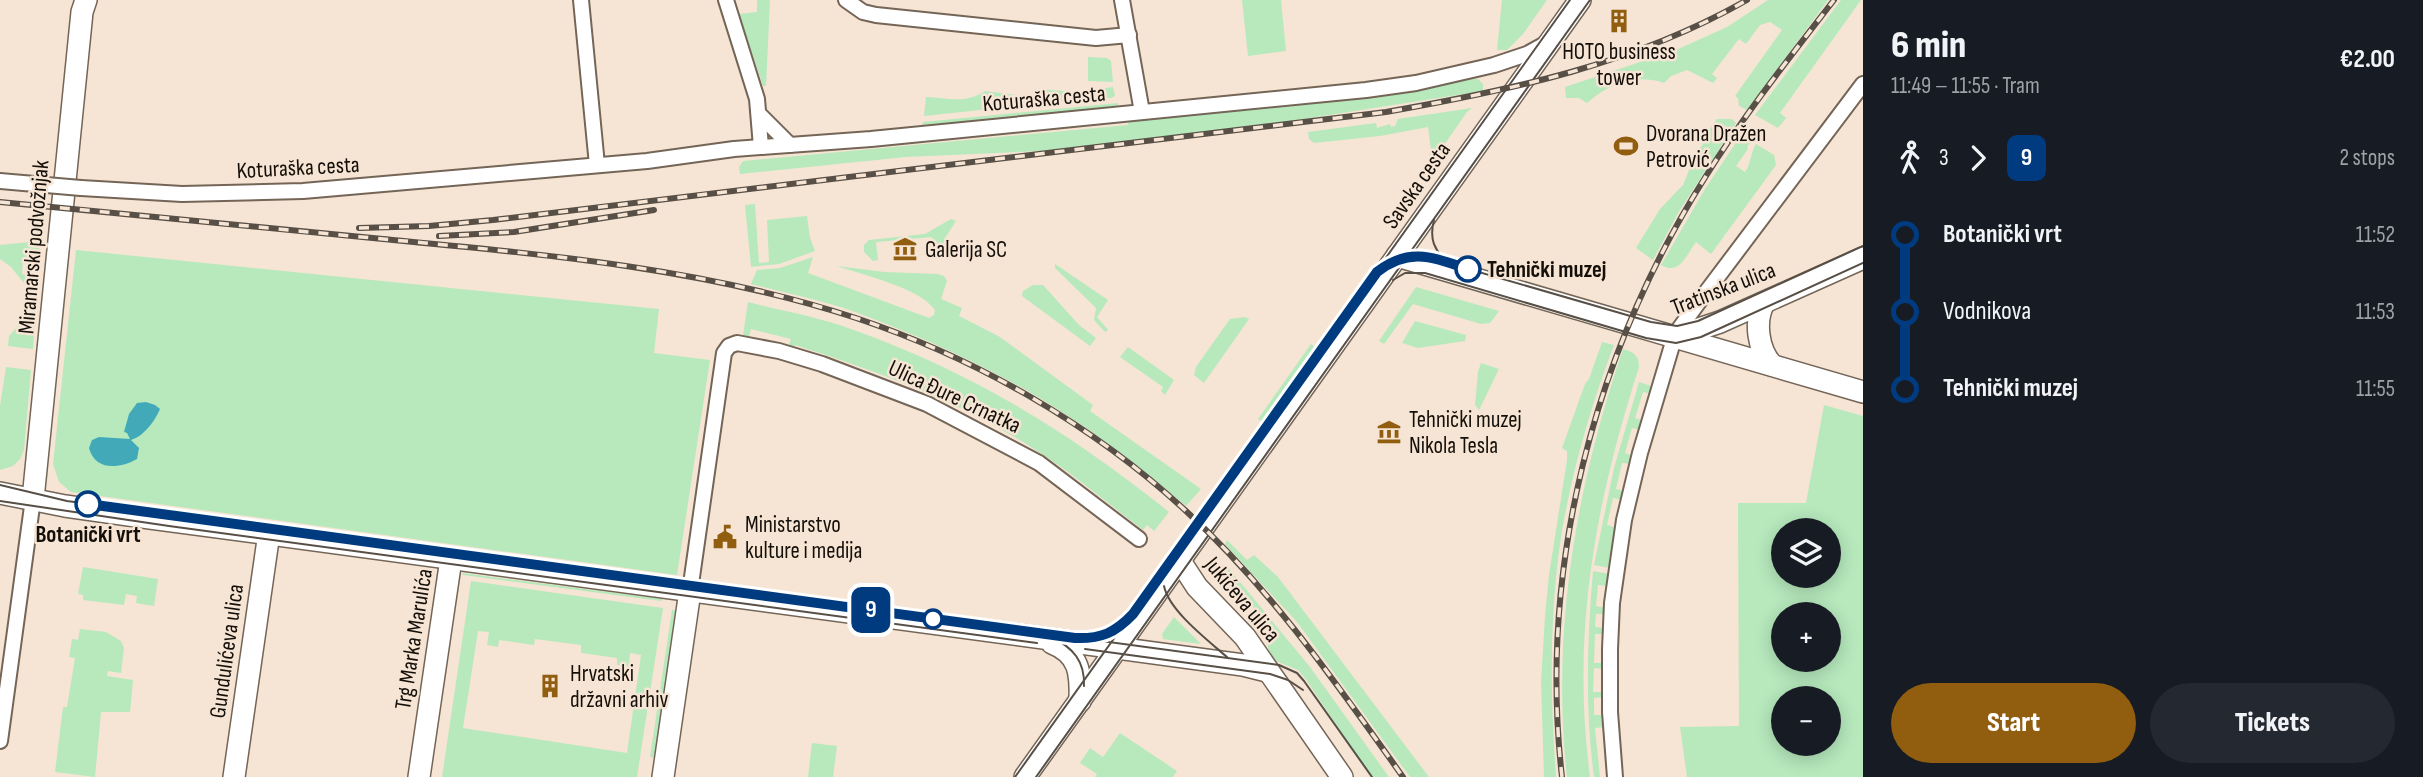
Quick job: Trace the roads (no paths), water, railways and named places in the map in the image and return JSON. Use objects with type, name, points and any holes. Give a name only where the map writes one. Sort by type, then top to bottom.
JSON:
[{"type":"street","points":[[582,0],[597,165]]},
{"type":"street","points":[[726,0],[757,99],[761,147]]},
{"type":"street","points":[[846,0],[863,12],[876,15],[1096,38],[1129,36]]},
{"type":"street","points":[[1122,0],[1142,113]]},
{"type":"street","name":"Savska cesta","points":[[1026,777],[1580,0]]},
{"type":"street","name":"Miramarski podvožnjak","points":[[33,499],[83,4]]},
{"type":"street","name":"Koturaška cesta","points":[[0,181],[182,194],[267,193],[362,187],[761,147],[1296,99],[1404,85],[1494,65],[1527,54],[1552,40]]},
{"type":"street","points":[[1494,65],[1508,71],[1514,93]]},
{"type":"street","points":[[1615,777],[1609,686],[1616,572],[1632,484],[1675,337],[1863,84]]},
{"type":"street","points":[[759,114],[790,145]]},
{"type":"street","name":"Tratinska ulica","points":[[1397,256],[1675,337],[1707,327],[1863,258]]},
{"type":"street","points":[[1764,303],[1759,316],[1760,341],[1766,358],[1772,365]]},
{"type":"street","points":[[1675,337],[1863,392]]},
{"type":"street","name":"Ulica Đure Crnatka","points":[[690,591],[724,353],[729,346],[746,344],[833,368],[927,404],[1039,463],[1139,539]]},
{"type":"street","points":[[0,493],[102,511],[452,559]]},
{"type":"street","points":[[0,741],[4,682],[33,499]]},
{"type":"street","name":"Gundulićeva ulica","points":[[234,777],[269,533]]},
{"type":"street","name":"Trg Marka Marulića","points":[[419,777],[452,559],[1041,639]]},
{"type":"street","name":"Jukićeva ulica","points":[[1180,561],[1191,580],[1240,631],[1342,777]]},
{"type":"street","points":[[663,777],[690,591]]},
{"type":"street","points":[[1041,639],[1061,646],[1074,657],[1080,670],[1080,701]]},
{"type":"street","name":"Jukićeva ulica","points":[[1041,639],[1250,666],[1267,671]]},
{"type":"water","points":[[146,402],[160,409],[148,428],[131,440],[139,448],[137,459],[115,466],[96,461],[89,448],[92,440],[99,437],[130,439],[124,432],[129,414],[137,403]]},
{"type":"tram line","points":[[1015,777],[1570,0]]},
{"type":"tram line","points":[[1036,777],[1590,0]]},
{"type":"tram line","points":[[1434,220],[1434,244],[1449,263]]},
{"type":"tram line","points":[[1403,257],[1427,257],[1651,322],[1677,326],[1698,321],[1863,246]]},
{"type":"tram line","name":"9","points":[[88,504],[1075,638],[1095,638],[1115,631],[1133,614],[1377,272],[1389,262],[1412,256],[1449,262],[1468,269]]},
{"type":"tram line","points":[[1393,280],[1405,273],[1425,273],[1646,338],[1676,343],[1701,337],[1863,263]]},
{"type":"tram line","points":[[0,485],[67,501],[1279,665],[1297,673],[1304,681],[1372,777]]},
{"type":"tram line","points":[[0,501],[1037,643]]},
{"type":"tram line","points":[[1164,586],[1167,596],[1181,615],[1228,658]]},
{"type":"tram line","points":[[1052,637],[1072,651],[1080,662],[1084,686]]},
{"type":"tram line","points":[[1085,649],[1270,674],[1288,680],[1303,690]]},
{"type":"railway","points":[[359,228],[429,226],[493,220],[1386,112],[1480,94],[1572,72],[1661,41],[1747,0]]},
{"type":"railway","points":[[1562,777],[1557,698],[1559,619],[1567,541],[1583,464],[1605,389],[1633,315],[1667,244],[1706,176],[1752,109],[1834,0]]},
{"type":"railway","points":[[0,202],[622,265],[799,301],[901,334],[989,374],[1031,397],[1112,450],[1186,511],[1246,572],[1301,638],[1403,777]]},
{"type":"railway","points":[[439,236],[514,232],[654,210]]},
{"type":"place","name":"HOTO business tower","points":[[1619,21]]},
{"type":"place","name":"Dvorana Dražen Petrović","points":[[1626,146]]},
{"type":"place","name":"Galerija SC","points":[[905,249]]},
{"type":"place","name":"Tehnički muzej","points":[[1468,269]]},
{"type":"place","name":"Tehnički muzej Nikola Tesla","points":[[1389,432]]},
{"type":"place","name":"Botanički vrt","points":[[88,504]]},
{"type":"place","name":"Ministarstvo kulture i medija","points":[[725,537]]},
{"type":"place","name":"Hrvatski državni arhiv","points":[[550,686]]}]
